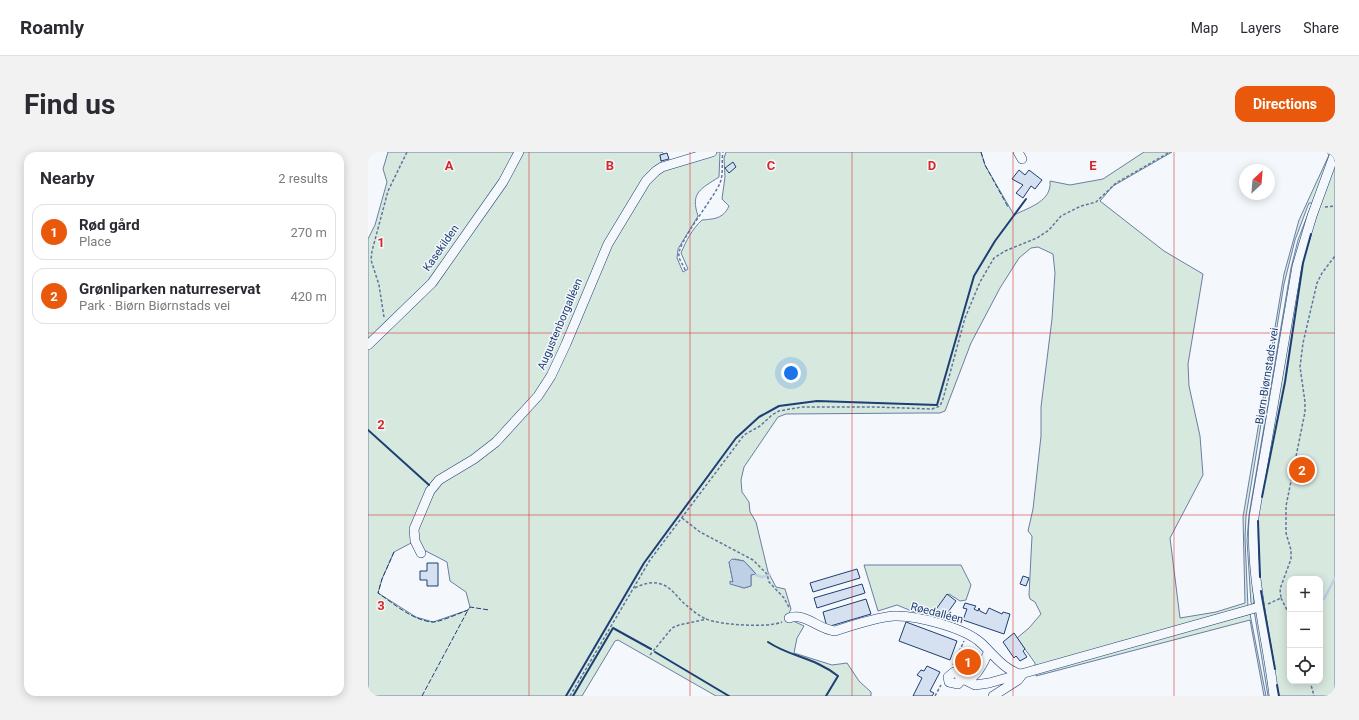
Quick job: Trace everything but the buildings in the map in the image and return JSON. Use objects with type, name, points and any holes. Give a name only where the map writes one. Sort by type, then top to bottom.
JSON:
[{"type":"street","name":"Kasekilden","points":[[368,345],[432,283],[503,182],[519,152]]},
{"type":"street","name":"Augustenborgalléen","points":[[421,553],[415,541],[414,529],[430,491],[439,480],[474,459],[496,442],[528,408],[545,386],[566,344],[608,244],[646,181],[659,168],[712,152]]},
{"type":"street","name":"Biørn Biørnstads vei","points":[[1274,696],[1259,607],[1254,539],[1254,517],[1297,266],[1312,216],[1335,153]]},
{"type":"street","points":[[954,672],[964,680],[975,685],[1020,677],[1259,607]]},
{"type":"street","name":"Røedalléen","points":[[791,617],[832,631],[893,616],[909,617],[966,634],[977,640],[989,652],[1020,677]]},
{"type":"street","points":[[964,680],[977,673],[989,652]]},
{"type":"street","points":[[1009,693],[1020,677]]},
{"type":"street","points":[[993,696],[1020,677]]},
{"type":"path","points":[[384,329],[385,318],[379,285],[371,260],[372,251],[388,191],[407,152]]},
{"type":"path","points":[[686,270],[678,257],[678,253],[685,238],[712,199],[721,181],[723,152]]},
{"type":"path","points":[[570,696],[650,560],[738,441],[747,432],[760,426],[779,411],[802,407],[822,406],[932,409],[940,406],[965,318],[980,282],[994,258],[1005,251],[1037,238],[1049,230],[1061,216],[1081,206],[1096,202],[1116,183],[1170,152]]},
{"type":"path","points":[[368,252],[372,251]]},
{"type":"path","points":[[1288,612],[1280,598],[1280,589],[1291,559],[1291,550],[1286,533],[1286,506],[1305,412],[1300,358],[1317,283],[1322,273],[1335,256]]},
{"type":"path","points":[[633,589],[651,582],[666,586],[681,601],[707,619],[715,622],[767,626],[780,623],[791,617],[784,598],[769,582],[767,574],[753,560],[700,532],[682,518]]},
{"type":"path","points":[[1259,607],[1280,598]]},
{"type":"path","points":[[650,656],[672,628],[707,619]]},
{"type":"path","points":[[954,672],[953,663],[966,634]]},
{"type":"path","points":[[935,696],[943,681]]},
{"type":"path","points":[[1311,684],[1314,696]]},
{"type":"shaded area","points":[[388,152],[662,152],[664,154],[660,155],[662,164],[647,177],[618,221],[594,269],[553,369],[537,395],[495,440],[478,455],[434,483],[425,496],[413,525],[413,542],[394,552],[382,579],[378,593],[416,617],[433,622],[468,610],[470,607],[466,592],[450,581],[447,562],[420,548],[415,536],[416,526],[425,503],[434,488],[443,479],[479,457],[492,447],[529,410],[545,390],[568,345],[605,254],[623,220],[648,181],[660,169],[701,158],[715,152],[720,152],[719,177],[702,188],[696,196],[695,201],[698,216],[678,249],[677,258],[683,272],[688,269],[681,253],[692,231],[702,220],[718,218],[724,214],[729,206],[722,199],[725,177],[724,158],[726,152],[981,152],[985,165],[1014,215],[1033,206],[1044,198],[1050,188],[1050,181],[1070,185],[1103,179],[1144,152],[1172,152],[1113,186],[1100,201],[1164,251],[1203,274],[1188,364],[1189,386],[1200,436],[1203,475],[1170,538],[1180,618],[1216,612],[1245,603],[1243,517],[1284,274],[1299,220],[1329,155],[1327,152],[1333,152],[1314,203],[1309,203],[1295,240],[1284,284],[1246,516],[1245,538],[1248,608],[1035,667],[1035,663],[1017,638],[1029,628],[1041,614],[1035,602],[1030,599],[1029,595],[1032,536],[1028,531],[1033,509],[1041,436],[1041,407],[1052,319],[1055,273],[1053,254],[1038,247],[1031,248],[1019,258],[1000,288],[971,343],[945,411],[940,413],[786,414],[778,417],[744,467],[741,480],[742,492],[749,502],[750,512],[756,522],[768,572],[776,587],[785,589],[791,609],[788,615],[789,619],[804,626],[797,638],[794,653],[832,665],[847,663],[859,681],[871,692],[871,696],[716,696],[618,640],[615,641],[582,696],[368,696],[368,239],[375,225],[387,182],[383,169]],"holes":[[[735,559],[744,561],[756,574],[751,575],[751,586],[744,588],[730,583],[733,582],[729,562]]]},
{"type":"shaded area","points":[[1335,159],[1335,696],[1277,696],[1259,581],[1257,518],[1298,272]]},
{"type":"shaded area","points":[[1311,206],[1295,262],[1251,562],[1253,605],[1251,603],[1247,540],[1249,515],[1291,268],[1298,240]]},
{"type":"shaded area","points":[[864,565],[961,565],[971,585],[966,600],[960,601],[949,594],[931,619],[897,605],[878,611]]},
{"type":"shaded area","points":[[1254,610],[1257,610],[1271,696],[1268,696]]},
{"type":"shaded area","points":[[1250,614],[1266,696],[1264,696],[1250,620],[1036,676],[1036,672]]},
{"type":"water","points":[[732,559],[744,561],[756,574],[751,575],[751,586],[744,588],[730,584],[730,581],[733,582],[729,562]]},
{"type":"waterway","points":[[756,575],[762,577],[770,575]]},
{"type":"waterway","points":[[1324,599],[1335,578]]},
{"type":"fence","points":[[981,152],[985,165],[1008,207]]},
{"type":"fence","points":[[394,552],[382,579],[378,593],[404,611],[426,621],[436,622],[468,610],[470,607],[489,610]]},
{"type":"fence","points":[[422,696],[468,610]]},
{"type":"wall","points":[[566,696],[644,563],[736,438],[759,417],[779,406],[817,401],[937,405],[974,276],[995,241],[1026,199]]},
{"type":"wall","points":[[1262,497],[1285,382],[1303,263],[1311,234]]},
{"type":"wall","points":[[368,430],[429,485]]},
{"type":"wall","points":[[1258,521],[1260,577]]},
{"type":"wall","points":[[1261,591],[1275,669]]},
{"type":"wall","points":[[573,696],[613,628],[651,649]]},
{"type":"wall","points":[[768,642],[785,651],[820,665],[838,676],[826,696]]},
{"type":"wall","points":[[655,652],[729,696]]},
{"type":"wall","points":[[1277,685],[1279,696]]},
{"type":"place","name":"Grønliparken naturreservat","points":[[1302,470]]},
{"type":"place","name":"Rød gård","points":[[968,662]]}]
